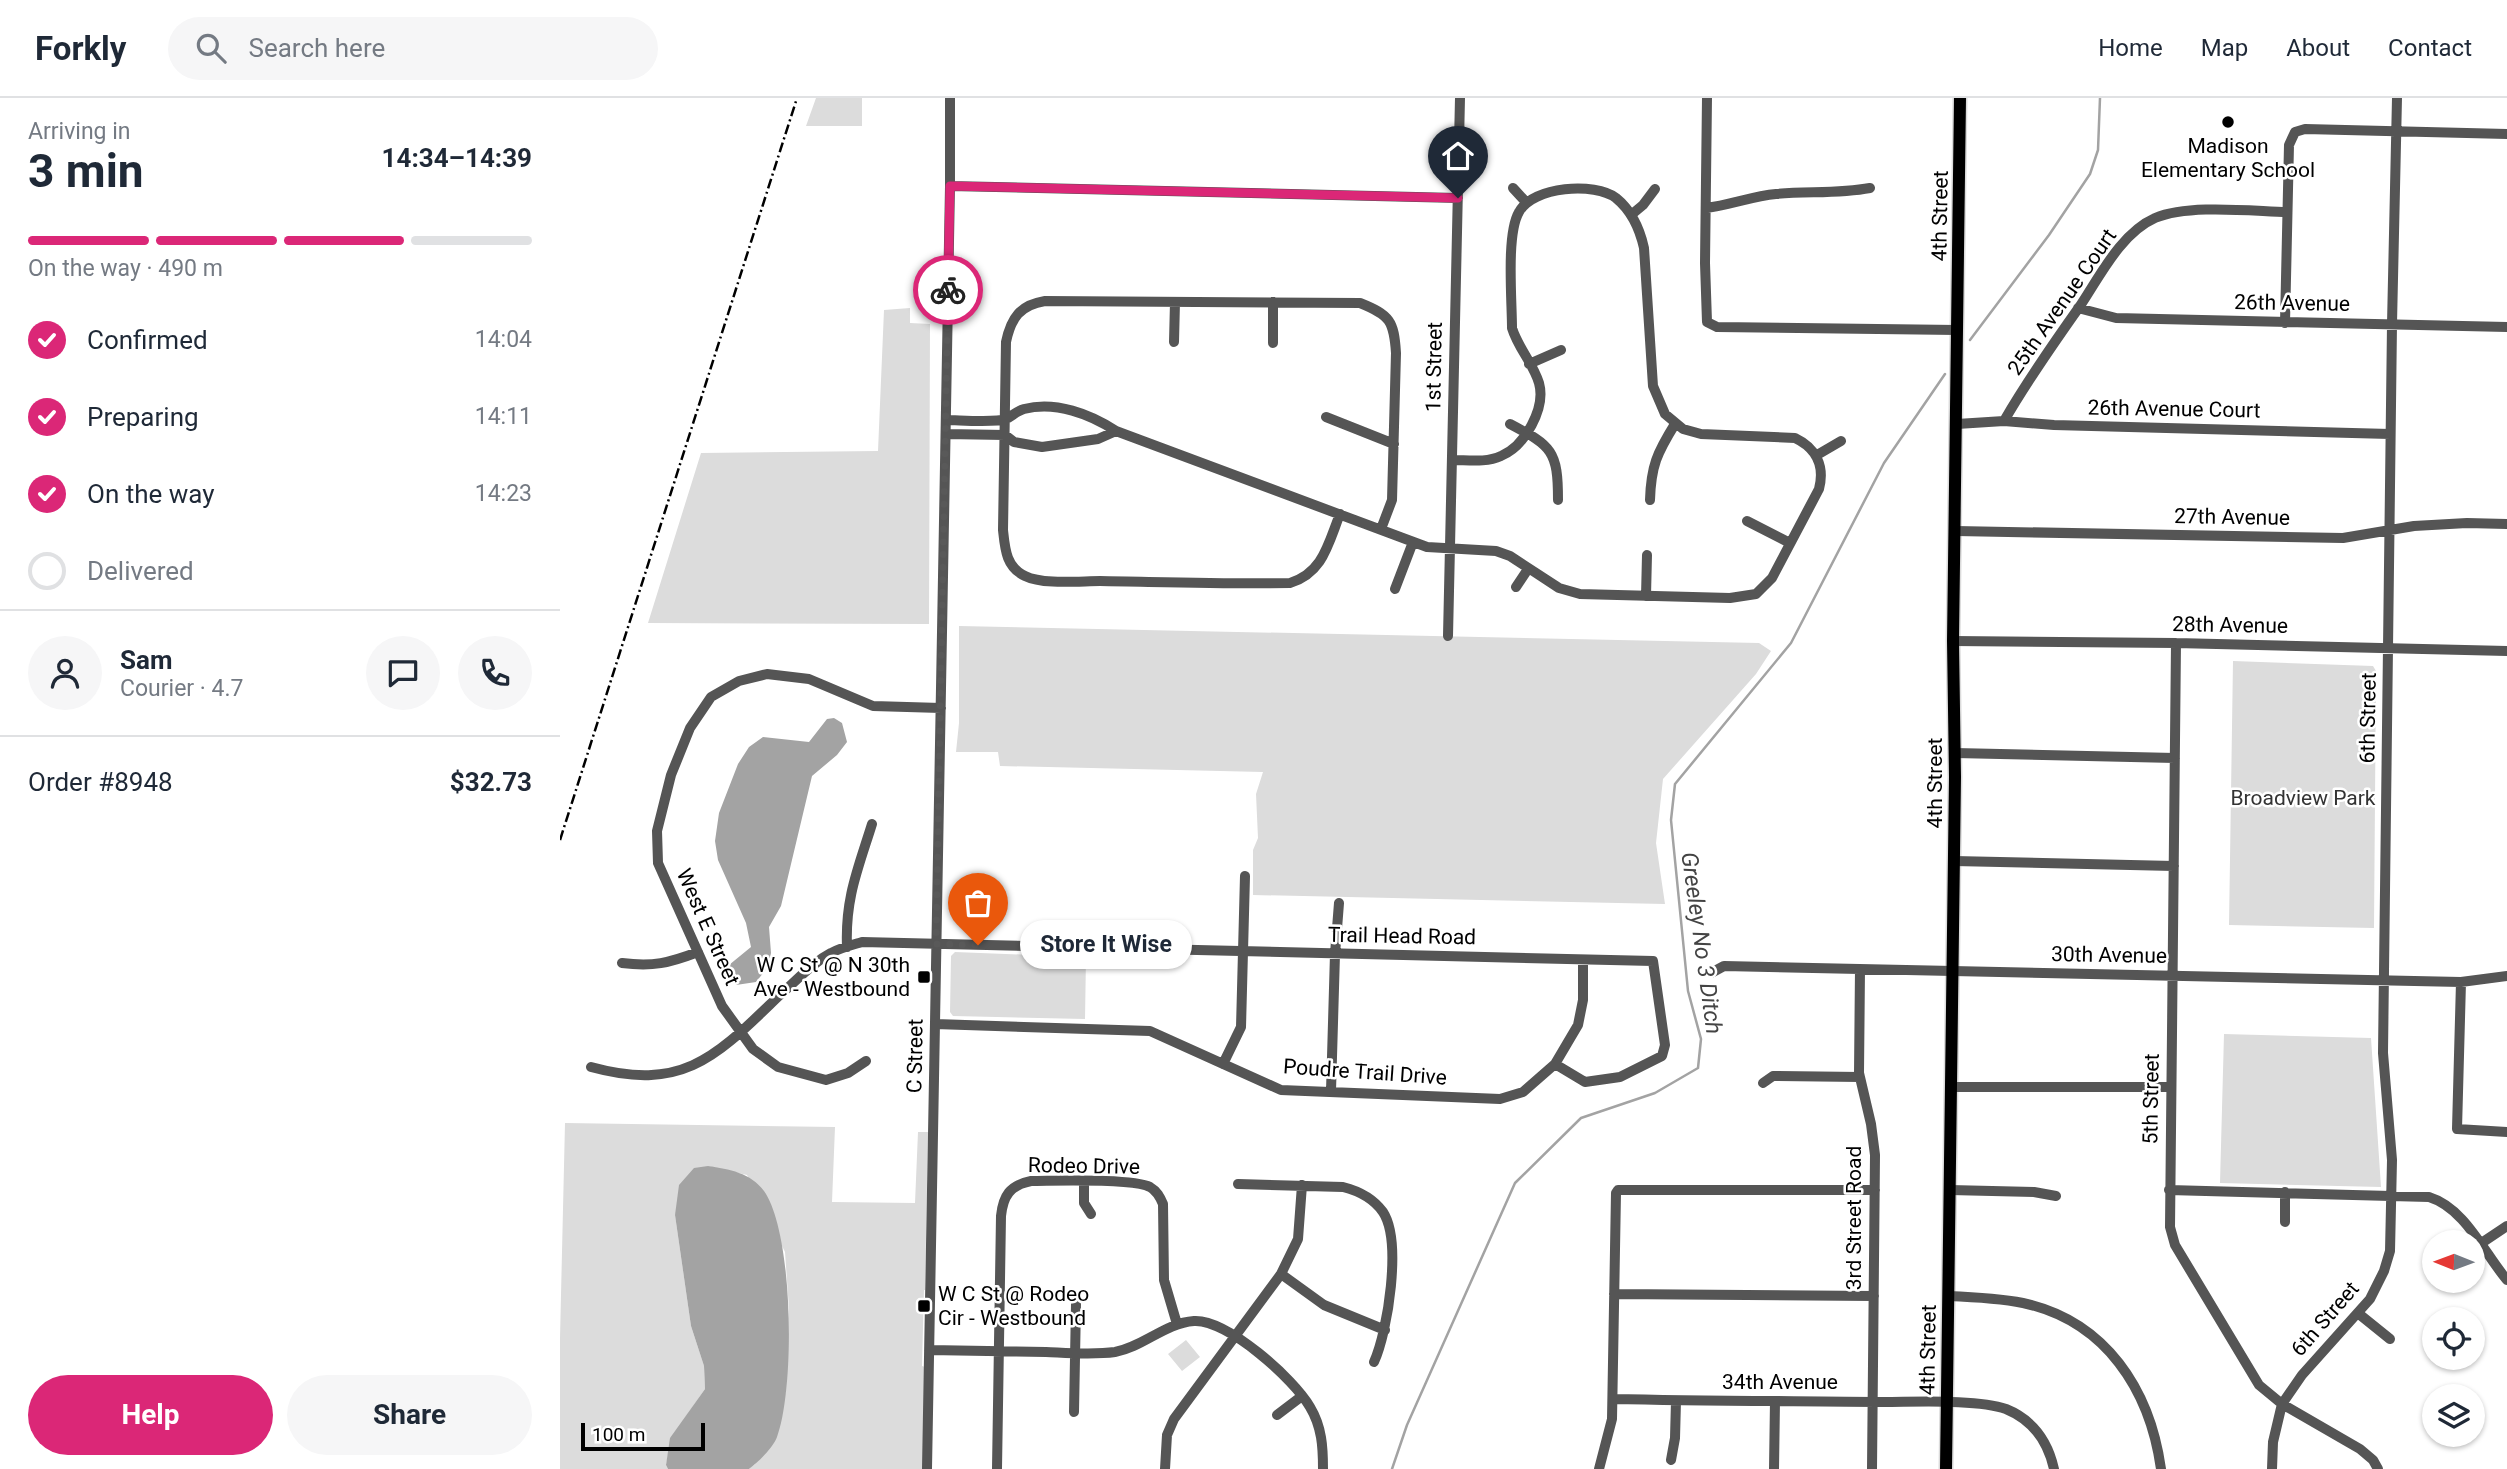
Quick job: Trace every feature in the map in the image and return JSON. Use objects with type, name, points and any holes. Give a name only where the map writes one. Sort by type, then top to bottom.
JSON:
[{"type":"main road","name":"4th Street","points":[[1946,1469],[1960,98]]},
{"type":"street","name":"C Street","points":[[927,1469],[950,98]]},
{"type":"street","name":"1st Street","points":[[1448,636],[1460,98]]},
{"type":"street","points":[[1707,98],[1707,322],[1717,327],[1958,330]]},
{"type":"street","name":"6th Street","points":[[2272,1469],[2273,1443],[2282,1404],[2302,1375],[2359,1314],[2377,1287],[2390,1251],[2391,1140],[2383,1053],[2397,98]]},
{"type":"street","points":[[2285,323],[2290,142],[2295,132],[2305,129],[2507,134]]},
{"type":"street","points":[[950,186],[1458,198]]},
{"type":"street","points":[[1513,188],[1525,201]]},
{"type":"street","points":[[1706,208],[1773,194],[1841,193],[1870,188]]},
{"type":"street","points":[[946,420],[1004,420],[1023,409],[1050,407],[1088,416],[1116,431],[1413,542],[1451,550],[1496,551],[1510,556],[1570,592],[1730,598],[1756,594],[1772,578],[1819,489],[1822,471],[1817,455],[1804,442],[1795,438],[1702,434],[1675,424],[1665,414],[1653,386],[1644,248],[1640,232],[1631,215],[1616,198],[1600,191],[1553,190],[1525,201],[1517,214],[1513,233],[1512,328],[1515,339],[1539,382],[1541,400],[1534,422],[1501,456],[1488,460],[1452,460]]},
{"type":"street","points":[[1631,215],[1655,190]]},
{"type":"street","name":"25th Avenue Court","points":[[2004,421],[2027,381],[2126,241],[2138,229],[2154,219],[2186,211],[2287,212]]},
{"type":"street","points":[[1340,514],[1316,570],[1304,579],[1290,583],[1037,580],[1020,573],[1011,565],[1005,553],[1006,342],[1014,318],[1024,307],[1045,301],[1360,303],[1382,313],[1395,336],[1392,500],[1381,529]]},
{"type":"street","points":[[1174,342],[1175,302]]},
{"type":"street","points":[[1273,302],[1273,343]]},
{"type":"street","name":"26th Avenue","points":[[2078,309],[2116,318],[2507,327]]},
{"type":"street","points":[[1530,364],[1561,350]]},
{"type":"street","points":[[1326,417],[1394,444]]},
{"type":"street","name":"26th Avenue Court","points":[[1957,424],[2004,421],[2054,425],[2390,434]]},
{"type":"street","points":[[1510,424],[1526,432],[1550,451],[1556,464],[1558,500]]},
{"type":"street","points":[[1650,500],[1651,473],[1655,457],[1675,424]]},
{"type":"street","points":[[946,434],[1005,435],[1026,446],[1055,447],[1098,439],[1116,431]]},
{"type":"street","points":[[1817,455],[1841,441]]},
{"type":"street","points":[[1747,521],[1790,543]]},
{"type":"street","name":"27th Avenue","points":[[1956,531],[2343,538],[2414,526],[2507,524]]},
{"type":"street","points":[[1395,589],[1413,542]]},
{"type":"street","points":[[1646,596],[1647,555]]},
{"type":"street","points":[[1516,587],[1528,569]]},
{"type":"street","name":"28th Avenue","points":[[1953,641],[2507,651]]},
{"type":"street","name":"5th Street","points":[[2176,643],[2170,1227],[2175,1245],[2259,1385],[2282,1404],[2360,1449],[2373,1460],[2378,1469]]},
{"type":"street","name":"West E Street","points":[[866,1061],[848,1073],[826,1080],[778,1067],[753,1049],[722,1006],[658,863],[657,831],[671,775],[690,728],[711,697],[739,681],[767,674],[809,678],[873,706],[941,708]]},
{"type":"street","points":[[1955,753],[2175,758]]},
{"type":"street","points":[[847,947],[846,917],[849,895],[872,824]]},
{"type":"street","points":[[1954,861],[2174,866]]},
{"type":"street","points":[[1223,1064],[1241,1027],[1245,876]]},
{"type":"street","points":[[1331,1091],[1339,902]]},
{"type":"street","name":"Trail Head Road","points":[[591,1067],[619,1075],[652,1077],[689,1069],[722,1049],[815,963],[834,951],[862,942],[1653,961],[1664,1051],[1661,1056],[1620,1077],[1585,1082],[1555,1064]]},
{"type":"street","points":[[622,963],[648,966],[670,963],[698,952]]},
{"type":"street","name":"Poudre Trail Drive","points":[[935,1024],[1150,1031],[1281,1090],[1500,1098],[1523,1092],[1555,1064],[1578,1025],[1583,1000],[1583,960]]},
{"type":"street","name":"30th Avenue","points":[[1711,973],[1724,966],[2461,982],[2507,976]]},
{"type":"street","name":"3rd Street Road","points":[[1860,969],[1860,1077],[1875,1155],[1872,1469]]},
{"type":"street","points":[[2461,982],[2457,1129],[2506,1132]]},
{"type":"street","points":[[1763,1083],[1773,1076],[1860,1077]]},
{"type":"street","points":[[1951,1087],[2171,1087]]},
{"type":"street","points":[[1084,1181],[1084,1203],[1091,1214]]},
{"type":"street","name":"Rodeo Drive","points":[[997,1469],[1001,1216],[1004,1198],[1010,1189],[1022,1183],[1084,1181],[1142,1184],[1152,1188],[1158,1194],[1164,1216],[1164,1280],[1177,1324]]},
{"type":"street","points":[[1238,1184],[1343,1187],[1356,1190],[1370,1198],[1381,1209],[1387,1219],[1390,1233],[1390,1310],[1374,1362]]},
{"type":"street","points":[[1165,1469],[1167,1435],[1174,1419],[1281,1274],[1298,1238],[1302,1185]]},
{"type":"street","points":[[1599,1469],[1612,1419],[1618,1190],[1875,1190]]},
{"type":"street","points":[[1950,1190],[2034,1192],[2056,1196]]},
{"type":"street","points":[[2169,1190],[2429,1197],[2453,1211],[2469,1230]]},
{"type":"street","points":[[2285,1222],[2286,1192]]},
{"type":"street","points":[[2485,1241],[2507,1226]]},
{"type":"street","points":[[2485,1251],[2507,1280]]},
{"type":"street","points":[[1281,1274],[1324,1305],[1385,1330]]},
{"type":"street","points":[[1614,1294],[1874,1296]]},
{"type":"street","points":[[1948,1296],[1996,1298],[2026,1304],[2063,1317],[2104,1347],[2130,1377],[2149,1413],[2157,1440],[2161,1469]]},
{"type":"street","points":[[1074,1412],[1076,1304]]},
{"type":"street","points":[[2359,1314],[2390,1339]]},
{"type":"street","points":[[929,1350],[1115,1352],[1177,1324],[1208,1322],[1236,1337],[1270,1363],[1302,1396],[1320,1428],[1323,1469]]},
{"type":"street","points":[[1277,1415],[1302,1396]]},
{"type":"street","name":"34th Avenue","points":[[1613,1399],[1995,1406],[2018,1415],[2035,1429],[2044,1442],[2054,1469]]},
{"type":"street","points":[[1671,1460],[1675,1438],[1676,1401]]},
{"type":"street","points":[[1774,1469],[1775,1401]]},
{"type":"green space","points":[[816,98],[862,98],[862,126],[806,126]]},
{"type":"green space","points":[[910,308],[910,323],[930,324],[929,624],[648,623],[701,453],[878,451],[884,310]]},
{"type":"green space","points":[[959,626],[1759,643],[1771,651],[1756,674],[1663,779],[1656,843],[1665,904],[1253,895],[1253,850],[1258,838],[1256,794],[1263,772],[1000,766],[998,752],[956,752],[959,723]]},
{"type":"green space","name":"Broadview Park","points":[[2233,661],[2373,666],[2376,671],[2374,928],[2229,925]]},
{"type":"green space","points":[[955,952],[1086,957],[1085,1019],[953,1016],[950,1012],[951,956]]},
{"type":"green space","points":[[2224,1034],[2371,1038],[2381,1187],[2220,1183]]},
{"type":"green space","points":[[565,1123],[835,1127],[832,1202],[915,1203],[918,1132],[928,1132],[922,1366],[925,1367],[923,1469],[749,1469],[755,1464],[786,1392],[789,1309],[785,1252],[747,1175],[708,1166],[675,1215],[691,1326],[704,1366],[705,1389],[671,1438],[666,1465],[668,1469],[560,1469]]},
{"type":"green space","points":[[1186,1340],[1200,1357],[1182,1371],[1168,1354]]},
{"type":"shaded area","points":[[834,718],[842,723],[847,742],[837,755],[812,776],[781,906],[769,927],[771,953],[768,967],[756,982],[736,985],[729,965],[751,947],[746,923],[718,860],[715,841],[719,813],[738,764],[749,747],[763,737],[809,742],[827,719]]},
{"type":"shaded area","points":[[708,1166],[732,1170],[746,1176],[764,1191],[774,1212],[786,1275],[789,1349],[783,1414],[775,1441],[765,1455],[749,1469],[668,1469],[666,1465],[670,1438],[705,1389],[704,1366],[691,1326],[675,1215],[679,1185],[694,1168]]},
{"type":"waterway","name":"Greeley No 3 Ditch","points":[[1970,340],[2049,235],[2090,174],[2098,150],[2100,98]]},
{"type":"waterway","name":"Greeley No 3 Ditch","points":[[1392,1469],[1407,1425],[1515,1183],[1581,1118],[1655,1093],[1698,1068],[1701,1039],[1688,991],[1671,820],[1675,784],[1791,643],[1884,463],[1945,374]]},
{"type":"railway","points":[[560,840],[797,98]]},
{"type":"way so far","points":[[948,290],[936,944],[978,945]]},
{"type":"place","name":"Madison Elementary School","points":[[2228,122]]},
{"type":"place","name":"Store It Wise","points":[[978,945]]},
{"type":"place","name":"W C St @ N 30th Ave - Westbound","points":[[924,977]]},
{"type":"place","name":"W C St @ Rodeo Cir - Westbound","points":[[924,1306]]},
{"type":"route","points":[[948,290],[950,186],[1458,198]]}]
